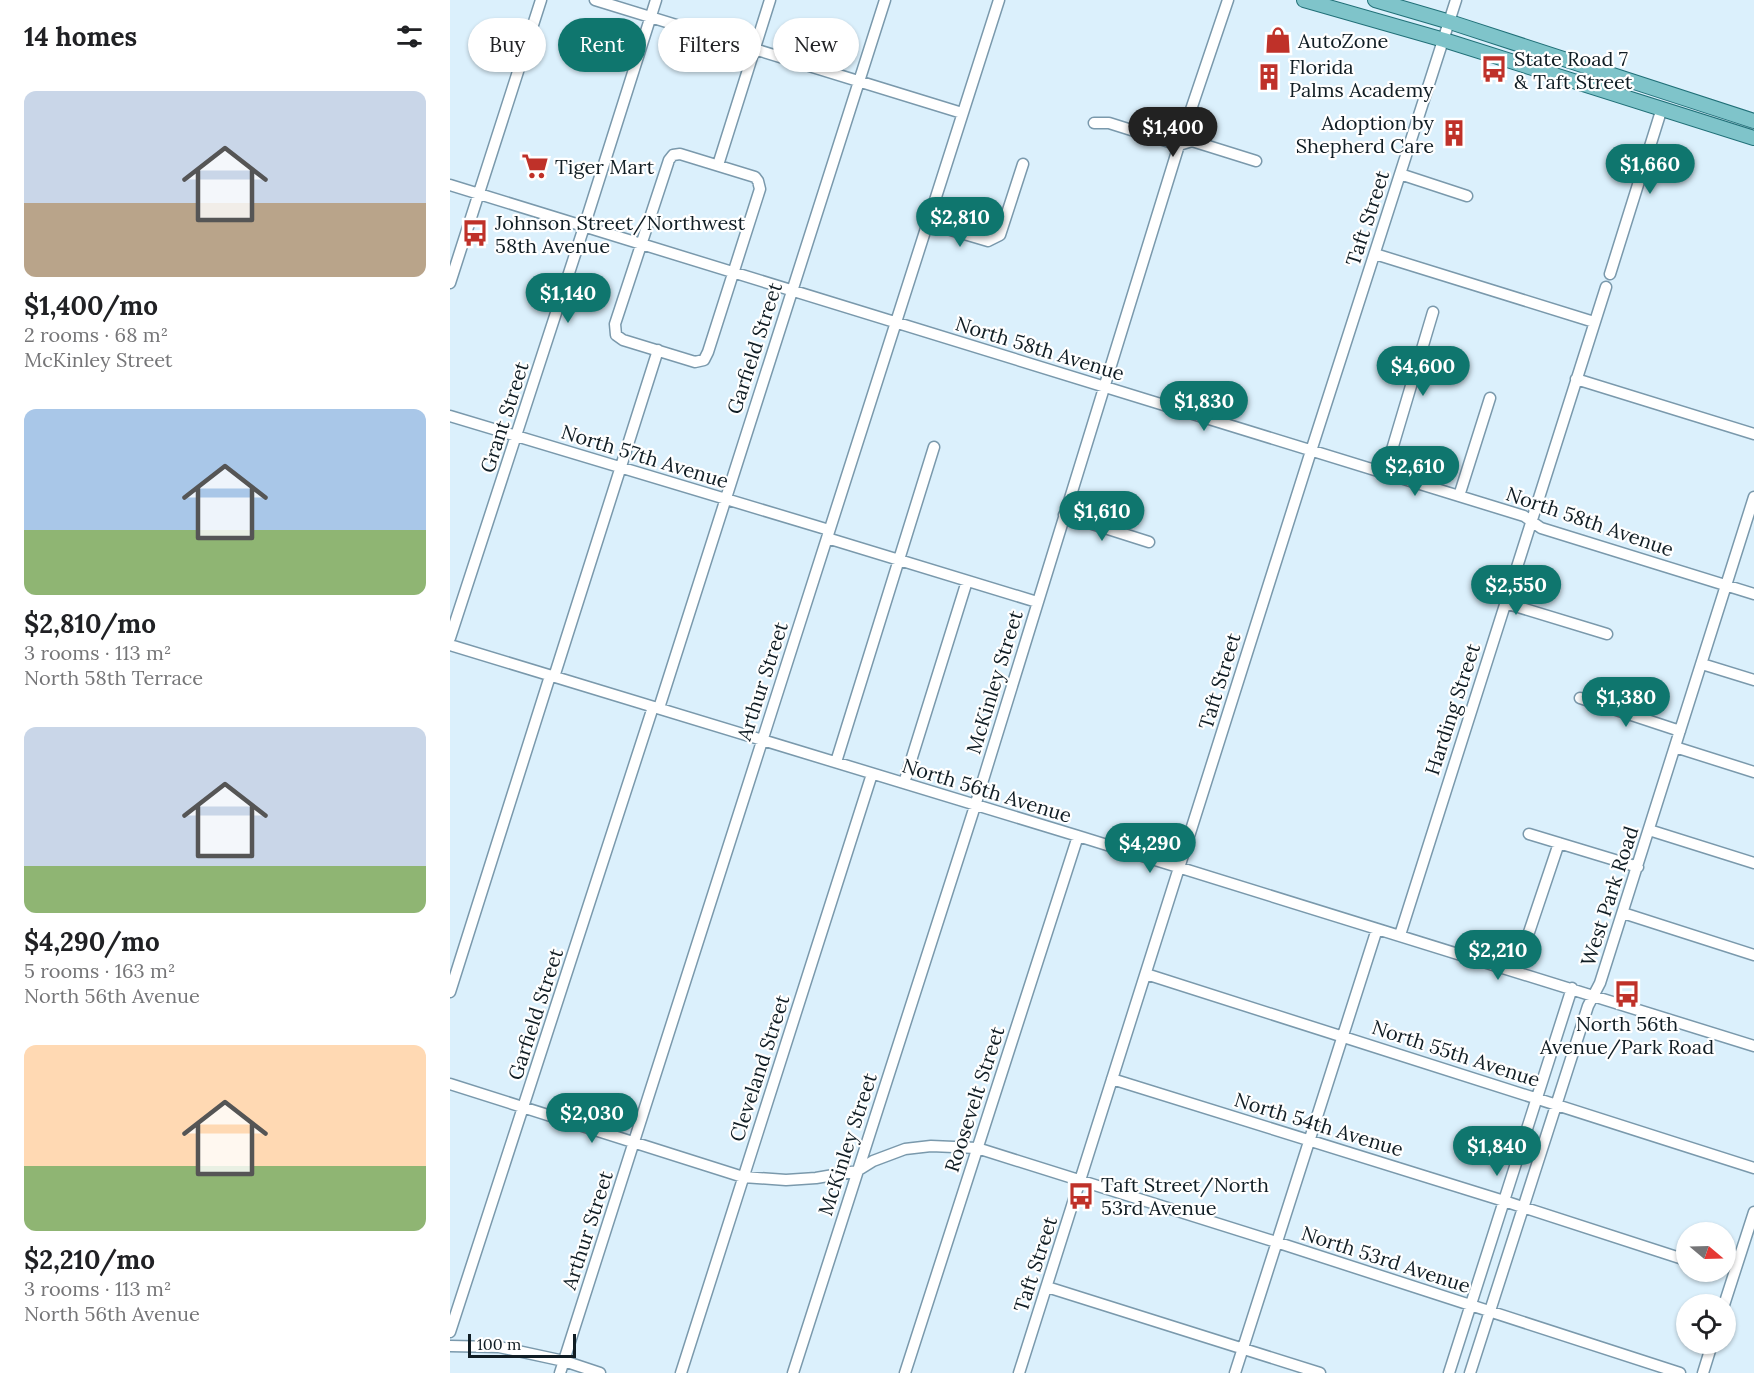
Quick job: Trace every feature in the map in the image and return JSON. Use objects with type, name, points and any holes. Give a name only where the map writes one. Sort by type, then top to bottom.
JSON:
[{"type":"main road","points":[[1304,0],[1444,40],[1754,138]]},
{"type":"main road","points":[[1375,0],[1450,22],[1754,121]]},
{"type":"main road","points":[[1626,97],[1636,94],[1645,86]]},
{"type":"main road","points":[[1662,108],[1670,102],[1683,98]]},
{"type":"street","points":[[450,283],[541,0]]},
{"type":"street","points":[[595,0],[658,19]]},
{"type":"street","name":"Grant Street","points":[[450,638],[585,227],[656,0]]},
{"type":"street","points":[[761,27],[770,0]]},
{"type":"street","name":"Garfield Street","points":[[450,1332],[885,0]]},
{"type":"street","name":"Arthur Street","points":[[560,1373],[999,0]]},
{"type":"street","name":"McKinley Street","points":[[793,1373],[975,806],[1179,145],[1228,0]]},
{"type":"street","name":"Taft Street","points":[[1019,1373],[1456,0]]},
{"type":"street","points":[[761,50],[962,112]]},
{"type":"street","points":[[718,165],[747,72]]},
{"type":"street","points":[[1610,274],[1662,108]]},
{"type":"street","points":[[1094,123],[1109,123],[1179,145],[1192,141],[1256,161]]},
{"type":"street","points":[[680,154],[718,165],[754,177],[760,189],[704,360],[695,362],[623,340],[616,335],[615,324],[669,160],[673,155],[680,154]]},
{"type":"street","points":[[927,223],[988,241],[994,240],[1000,235],[1023,164]]},
{"type":"street","points":[[1400,174],[1467,196]]},
{"type":"street","name":"North 58th Avenue","points":[[450,185],[1524,516],[1541,528],[1754,594]]},
{"type":"street","points":[[1375,254],[1594,322]]},
{"type":"street","name":"Harding Street","points":[[1400,935],[1606,287]]},
{"type":"street","points":[[1385,473],[1433,312]]},
{"type":"street","points":[[450,992],[658,350]]},
{"type":"street","points":[[1576,379],[1754,435]]},
{"type":"street","points":[[1459,496],[1490,398]]},
{"type":"street","name":"North 57th Avenue","points":[[450,416],[724,498],[898,560],[1037,602]]},
{"type":"street","points":[[836,762],[934,447]]},
{"type":"street","name":"West Park Road","points":[[1470,1373],[1556,1104],[1593,995],[1600,983],[1638,867],[1754,496]]},
{"type":"street","points":[[1064,515],[1149,542]]},
{"type":"street","points":[[904,783],[967,581]]},
{"type":"street","points":[[1505,603],[1607,634]]},
{"type":"street","name":"North 56th Avenue","points":[[450,645],[1400,935],[1754,1046]]},
{"type":"street","points":[[1702,664],[1754,680]]},
{"type":"street","points":[[1580,698],[1680,731]]},
{"type":"street","points":[[1675,747],[1754,772]]},
{"type":"street","name":"Cleveland Street","points":[[681,1373],[872,774]]},
{"type":"street","points":[[1649,830],[1754,863]]},
{"type":"street","points":[[1529,834],[1638,867]]},
{"type":"street","name":"Roosevelt Street","points":[[905,1373],[1078,836]]},
{"type":"street","points":[[1516,971],[1559,843]]},
{"type":"street","points":[[1623,913],[1754,955]]},
{"type":"street","points":[[1235,1373],[1377,929]]},
{"type":"street","name":"North 55th Avenue","points":[[1146,974],[1754,1168]]},
{"type":"street","name":"West Park Road","points":[[1449,1373],[1572,988]]},
{"type":"street","name":"North 54th Avenue","points":[[1112,1079],[1676,1257]]},
{"type":"street","points":[[450,1084],[743,1177],[786,1180],[857,1171]]},
{"type":"street","name":"North 53rd Avenue","points":[[857,1171],[873,1161],[905,1149],[931,1146],[977,1149],[1276,1242],[1680,1373]]},
{"type":"street","points":[[1736,1270],[1754,1212]]},
{"type":"street","points":[[1047,1287],[1320,1373]]},
{"type":"street","points":[[450,1346],[499,1347],[564,1361],[600,1373]]},
{"type":"street","points":[[1703,1373],[1709,1354]]},
{"type":"place","name":"AutoZone","points":[[1278,40]]},
{"type":"place","name":"State Road 7 & Taft Street","points":[[1494,69]]},
{"type":"place","name":"Florida Palms Academy","points":[[1269,77]]},
{"type":"place","name":"Adoption by Shepherd Care","points":[[1454,133]]},
{"type":"place","name":"Tiger Mart","points":[[535,166]]},
{"type":"place","name":"Johnson Street/Northwest 58th Avenue","points":[[475,233]]},
{"type":"place","name":"North 56th Avenue/Park Road","points":[[1627,994]]},
{"type":"place","name":"Taft Street/North 53rd Avenue","points":[[1081,1196]]}]
